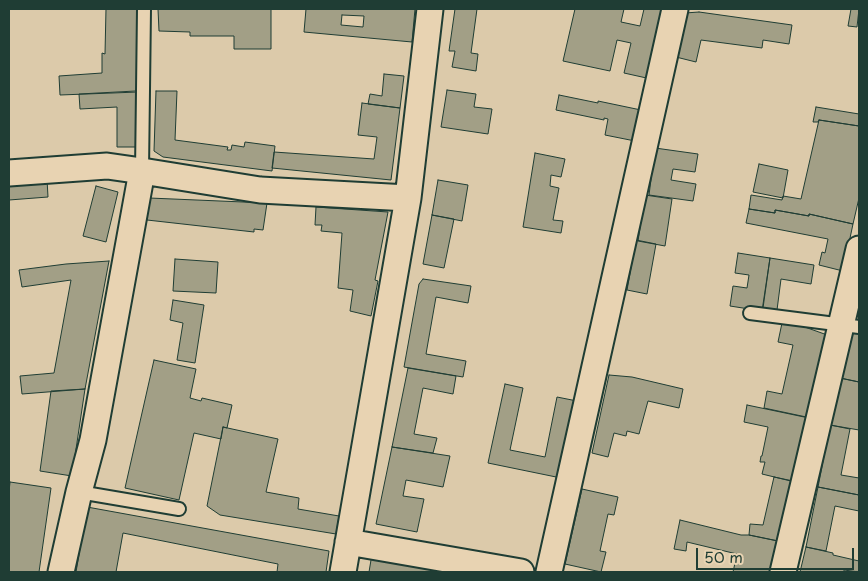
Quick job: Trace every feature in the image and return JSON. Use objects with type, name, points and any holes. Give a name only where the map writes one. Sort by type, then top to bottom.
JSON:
[{"type":"street","points":[[343,572],[408,198],[430,9]]},
{"type":"street","points":[[549,572],[675,9]]},
{"type":"street","points":[[9,173],[107,166],[260,190],[408,198]]},
{"type":"street","points":[[61,572],[93,440],[142,171]]},
{"type":"street","points":[[783,572],[850,326],[859,249]]},
{"type":"street","points":[[348,542],[521,572]]},
{"type":"lane","points":[[142,171],[144,9]]},
{"type":"lane","points":[[750,313],[850,326]]},
{"type":"lane","points":[[79,492],[179,509]]},
{"type":"building","points":[[106,9],[139,9],[138,92],[60,95],[59,76],[102,73],[102,53],[105,54]]},
{"type":"building","points":[[158,9],[271,9],[271,49],[234,49],[234,36],[190,36],[190,32],[159,31]]},
{"type":"building","points":[[306,9],[415,9],[412,42],[304,32]],"holes":[[[342,15],[364,16],[363,27],[341,25]]]},
{"type":"building","points":[[455,9],[477,9],[471,53],[478,54],[476,71],[452,67],[455,51],[449,51]]},
{"type":"building","points":[[575,9],[624,9],[621,22],[640,26],[644,9],[667,9],[651,79],[624,73],[631,43],[617,40],[610,71],[563,61]]},
{"type":"building","points":[[851,9],[859,9],[857,27],[848,26]]},
{"type":"building","points":[[699,12],[792,25],[789,44],[763,40],[762,48],[701,40],[696,62],[676,57],[685,13]]},
{"type":"building","points":[[384,74],[404,76],[400,108],[368,104],[370,94],[382,96]]},
{"type":"building","points":[[447,90],[476,94],[474,107],[492,109],[488,134],[441,127]]},
{"type":"building","points":[[136,91],[136,147],[117,147],[117,107],[80,109],[79,94]]},
{"type":"building","points":[[156,91],[177,91],[175,140],[228,147],[227,150],[231,150],[232,145],[244,147],[245,142],[275,146],[272,171],[163,157],[154,151]]},
{"type":"building","points":[[559,95],[641,110],[635,141],[605,135],[608,119],[604,118],[604,120],[556,110]]},
{"type":"building","points":[[362,103],[400,108],[391,180],[272,168],[274,152],[374,159],[377,137],[358,135]]},
{"type":"building","points":[[816,107],[859,114],[859,126],[819,120],[818,122],[813,122]]},
{"type":"building","points":[[819,120],[859,126],[859,198],[853,224],[809,214],[809,216],[775,210],[775,213],[749,209],[751,195],[782,200],[783,196],[801,199]]},
{"type":"building","points":[[655,148],[698,154],[695,172],[673,169],[671,180],[696,184],[693,201],[649,195]]},
{"type":"building","points":[[535,153],[565,159],[561,177],[551,175],[550,186],[559,188],[553,220],[563,221],[561,233],[523,227]]},
{"type":"building","points":[[759,164],[788,170],[783,198],[753,192]]},
{"type":"building","points":[[47,179],[48,197],[9,200],[9,182]]},
{"type":"building","points":[[438,180],[468,185],[462,221],[432,215]]},
{"type":"building","points":[[96,186],[118,192],[106,242],[83,236]]},
{"type":"building","points":[[645,195],[672,199],[665,246],[638,241]]},
{"type":"building","points":[[149,198],[267,203],[263,230],[254,229],[254,232],[147,220]]},
{"type":"building","points":[[316,207],[388,212],[375,280],[378,281],[371,316],[350,311],[353,290],[338,288],[342,233],[321,231],[322,225],[315,225]]},
{"type":"building","points":[[749,209],[775,213],[775,210],[809,216],[809,214],[853,224],[843,271],[819,265],[822,252],[825,253],[828,239],[746,223]]},
{"type":"building","points":[[432,215],[454,219],[444,268],[423,264]]},
{"type":"building","points":[[636,240],[656,244],[647,294],[627,290]]},
{"type":"building","points":[[738,253],[770,258],[762,311],[730,306],[733,286],[747,288],[749,275],[735,273]]},
{"type":"building","points":[[770,258],[814,265],[811,284],[781,279],[777,310],[763,308]]},
{"type":"building","points":[[175,259],[218,262],[216,293],[173,291]]},
{"type":"building","points":[[109,261],[85,389],[22,394],[20,376],[54,373],[71,280],[22,287],[19,270]]},
{"type":"building","points":[[423,279],[471,286],[468,303],[436,297],[426,354],[466,361],[463,377],[404,367],[419,284]]},
{"type":"building","points":[[173,300],[204,305],[195,363],[177,360],[183,323],[170,320]]},
{"type":"building","points":[[782,323],[802,326],[830,336],[811,418],[764,408],[767,391],[782,394],[793,345],[778,342]]},
{"type":"building","points":[[849,331],[859,333],[859,382],[840,378]]},
{"type":"building","points":[[154,360],[196,369],[190,398],[201,401],[202,398],[232,405],[227,428],[223,427],[221,439],[194,433],[179,500],[125,488]]},
{"type":"building","points":[[408,368],[456,376],[453,394],[423,388],[414,434],[437,438],[433,453],[392,447]]},
{"type":"building","points":[[609,375],[632,377],[683,389],[679,408],[648,401],[639,434],[627,431],[626,436],[614,433],[608,457],[592,453]]},
{"type":"building","points":[[840,378],[859,382],[859,430],[830,425]]},
{"type":"building","points":[[505,384],[523,388],[510,450],[545,457],[557,397],[577,401],[561,478],[488,463]]},
{"type":"building","points":[[85,389],[72,476],[40,471],[51,391]]},
{"type":"building","points":[[747,405],[809,418],[795,482],[762,474],[765,462],[760,462],[768,427],[744,422]]},
{"type":"building","points":[[830,425],[850,429],[841,475],[859,478],[859,495],[818,487]]},
{"type":"building","points":[[223,427],[278,439],[266,492],[299,498],[298,509],[339,516],[336,534],[220,515],[207,506]]},
{"type":"building","points":[[392,447],[450,456],[443,487],[406,480],[403,496],[424,499],[417,532],[376,524]]},
{"type":"building","points":[[774,477],[793,481],[778,541],[749,535],[750,524],[763,525]]},
{"type":"building","points":[[10,482],[51,488],[39,572],[9,572]]},
{"type":"building","points":[[818,487],[859,495],[859,511],[835,506],[826,551],[806,547]]},
{"type":"building","points":[[582,489],[618,497],[614,515],[608,514],[600,551],[606,552],[601,572],[565,564]]},
{"type":"building","points":[[87,507],[329,551],[326,572],[277,572],[278,564],[123,533],[116,572],[76,572]]},
{"type":"building","points":[[680,520],[741,535],[778,541],[772,572],[733,572],[737,554],[687,542],[686,551],[674,549]]},
{"type":"building","points":[[806,547],[859,561],[859,572],[844,570],[844,572],[800,572]]},
{"type":"building","points":[[372,554],[472,572],[369,572]]}]
